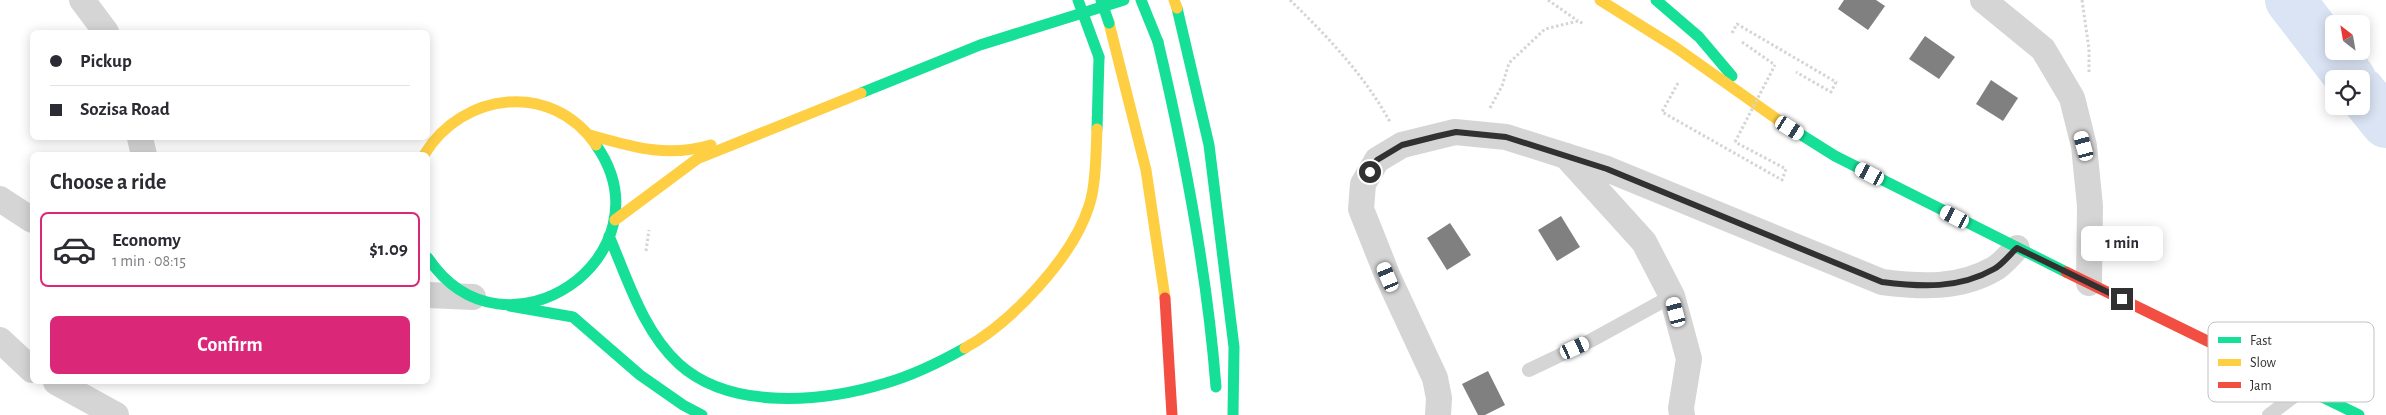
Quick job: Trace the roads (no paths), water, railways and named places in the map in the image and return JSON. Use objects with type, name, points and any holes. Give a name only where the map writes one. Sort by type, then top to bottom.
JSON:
[{"type":"main road","points":[[609,236],[644,318],[670,355],[696,378],[738,394],[793,400],[859,391],[898,380],[943,361],[997,328],[1035,291],[1067,248],[1090,206],[1099,119],[1099,57],[1078,0]]},
{"type":"main road","points":[[1101,0],[1109,23],[1146,170],[1163,268],[1172,368],[1172,415]]},
{"type":"main road","points":[[615,220],[697,159],[754,134],[980,45],[1124,0]]},
{"type":"main road","points":[[1141,0],[1158,42],[1182,138],[1213,334],[1217,397]]},
{"type":"main road","points":[[1600,0],[1616,8],[1675,47],[1761,110],[1835,156],[2017,248],[2208,341]]},
{"type":"main road","points":[[1656,0],[1699,36],[1761,110]]},
{"type":"main road","points":[[1176,4],[1209,145],[1234,347],[1232,415]]},
{"type":"main road","points":[[426,152],[431,143],[449,124],[471,110],[496,103],[522,101],[548,107],[571,118],[590,135],[604,154],[612,174],[616,197],[615,220],[605,249],[592,268],[576,285],[534,304],[510,306]]},
{"type":"main road","points":[[590,135],[648,151],[694,150],[754,134]]},
{"type":"main road","points":[[430,262],[450,284],[473,297],[510,306],[573,317],[640,375],[683,405],[702,415]]},
{"type":"main road","points":[[2333,402],[2359,415]]},
{"type":"street","points":[[82,0],[104,30]]},
{"type":"street","points":[[1983,0],[2043,49],[2072,98],[2084,146],[2090,206],[2089,283]]},
{"type":"street","points":[[1438,415],[1439,398],[1435,378],[1388,277],[1361,209],[1363,184],[1377,160],[1402,145],[1456,132],[1506,137],[1607,169],[1882,282],[1918,286],[1961,284],[1996,268],[2017,248]]},
{"type":"street","points":[[1566,156],[1644,242],[1672,296],[1689,359],[1681,408],[1682,415]]},
{"type":"street","points":[[0,199],[30,219]]},
{"type":"street","points":[[430,294],[473,297]]},
{"type":"street","points":[[0,340],[30,368]]},
{"type":"street","points":[[60,384],[112,414]]},
{"type":"lane","points":[[1529,370],[1590,341],[1672,296]]},
{"type":"lane","points":[[2269,415],[2286,402]]},
{"type":"waterway","points":[[2290,0],[2344,70]]},
{"type":"waterway","points":[[2370,103],[2386,123]]}]
